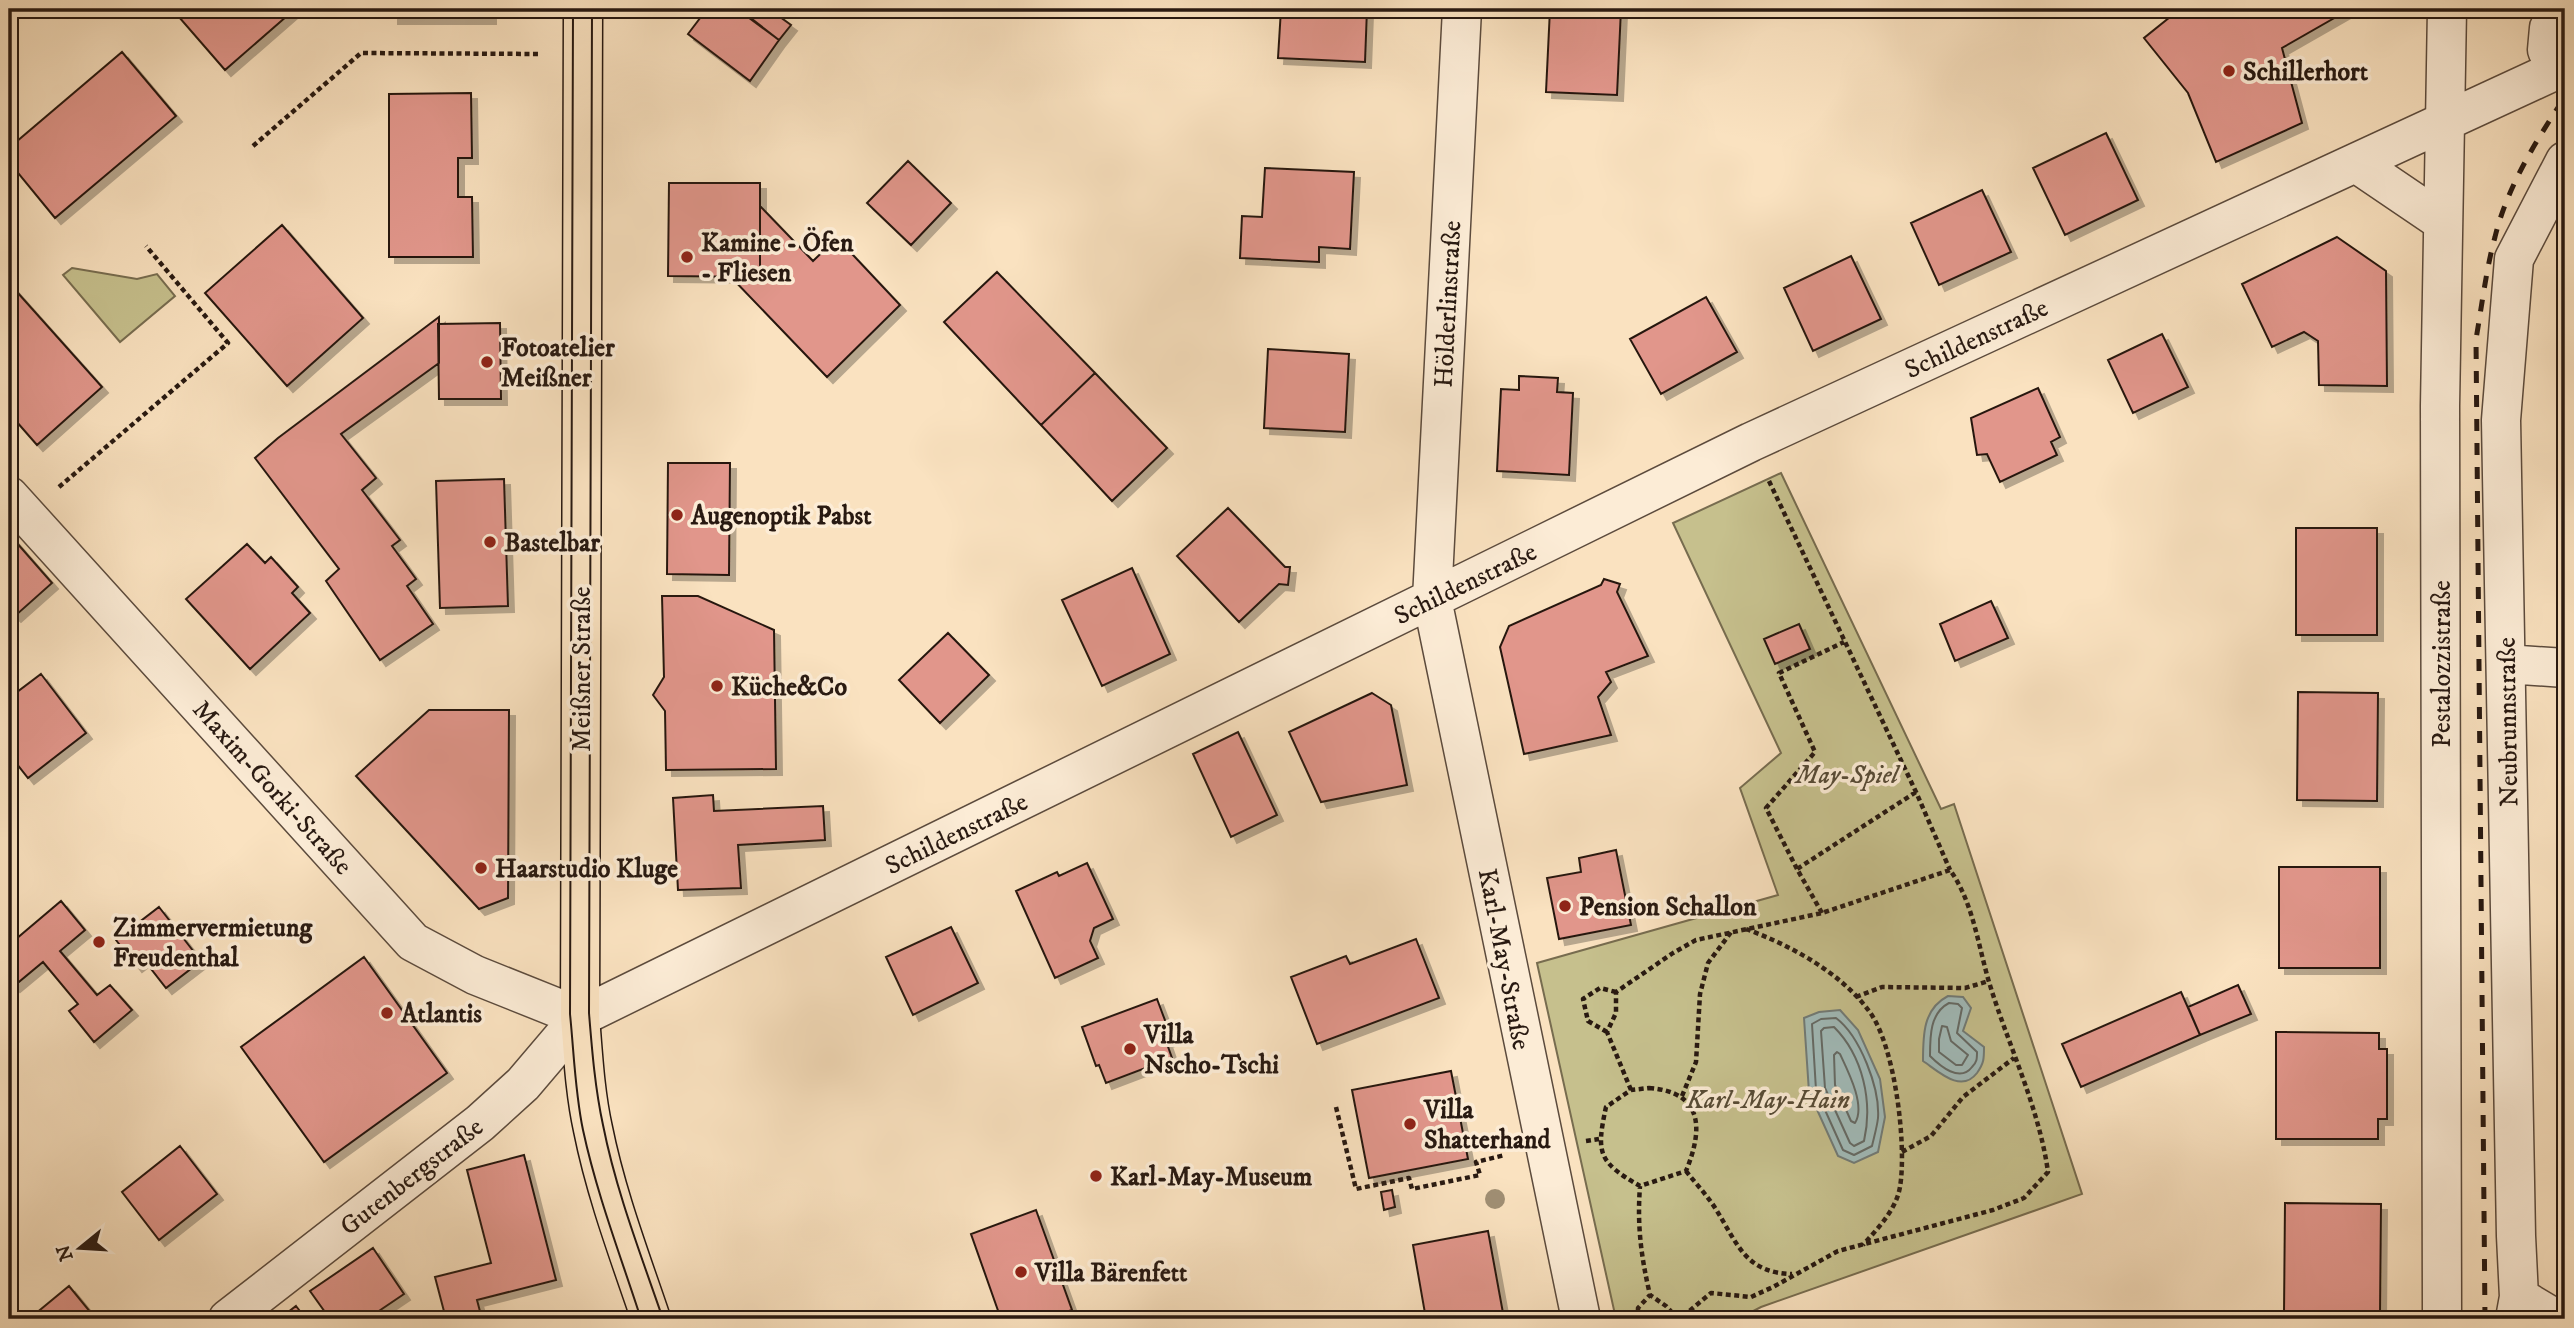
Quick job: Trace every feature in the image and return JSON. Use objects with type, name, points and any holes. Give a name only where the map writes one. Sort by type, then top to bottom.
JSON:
[{"type":"main road","name":"Meißner Straße","points":[[583,9],[580,1017],[592,1128],[611,1202],[651,1319]]},
{"type":"street","name":"Hölderlinstraße","points":[[1432,599],[1462,9]]},
{"type":"street","name":"Pestalozzistraße","points":[[2442,1319],[2440,406],[2447,9]]},
{"type":"street","points":[[2560,68],[2547,50],[2549,28],[2565,17]]},
{"type":"street","name":"Schildenstraße","points":[[580,1017],[1751,442],[2560,68]]},
{"type":"street","name":"Neubrunnstraße","points":[[2556,1319],[2517,1308],[2501,420],[2514,259],[2565,161]]},
{"type":"street","points":[[2356,163],[2443,222]]},
{"type":"street","name":"Maxim-Gorki-Straße","points":[[17,505],[413,942],[475,975],[580,1017]]},
{"type":"street","name":"Karl-May-Straße","points":[[1432,599],[1581,1319]]},
{"type":"street","points":[[2506,664],[2565,667]]},
{"type":"street","name":"Gutenbergstraße","points":[[228,1319],[480,1123],[523,1084],[580,1017]]},
{"type":"path","points":[[253,146],[360,53],[583,53]]},
{"type":"path","points":[[17,505],[228,343],[146,246]]},
{"type":"path","points":[[1640,1186],[1640,1250],[1650,1295],[1666,1306],[1675,1318],[1688,1312],[1712,1293],[1751,1297],[1838,1251],[1993,1210],[2024,1198],[2048,1172],[2044,1141],[2014,1058],[1960,884],[1950,870],[1751,442]]},
{"type":"path","points":[[1822,913],[1766,808],[1815,752],[1779,673],[1844,642]]},
{"type":"path","points":[[1797,869],[1916,792]]},
{"type":"path","points":[[1631,1090],[1606,1032],[1588,1021],[1583,999],[1600,988],[1616,992],[1672,953],[1696,940],[1822,913],[1950,870]]},
{"type":"path","points":[[1746,929],[1772,938],[1844,985],[1870,1012],[1886,1048],[1896,1098],[1902,1152],[1900,1189],[1887,1217],[1863,1246]]},
{"type":"path","points":[[1682,1096],[1696,1062],[1700,994],[1708,963],[1732,931]]},
{"type":"path","points":[[1856,997],[1882,987],[1965,988],[1989,981]]},
{"type":"path","points":[[1606,1032],[1616,1013],[1616,992]]},
{"type":"path","points":[[1902,1152],[1931,1136],[1963,1097],[2014,1058]]},
{"type":"path","points":[[1663,1089],[1682,1096],[1694,1111],[1698,1126],[1695,1150],[1686,1171],[1640,1186],[1615,1172],[1603,1153],[1599,1139],[1606,1107],[1631,1090],[1663,1089]]},
{"type":"path","points":[[1336,1107],[1356,1189],[1409,1178],[1412,1189],[1480,1175],[1476,1161],[1544,1149]]},
{"type":"path","points":[[1686,1171],[1710,1201],[1740,1251],[1757,1267],[1778,1274],[1794,1274]]},
{"type":"path","points":[[1638,1319],[1638,1308],[1650,1295]]},
{"type":"green space","points":[[72,268],[137,279],[157,274],[175,296],[120,342],[63,275]]},
{"type":"green space","name":"Karl-May-Hain","points":[[1781,473],[1941,809],[1954,804],[2082,1194],[1761,1307],[1738,1319],[1616,1319],[1537,963],[1778,895],[1740,788],[1781,753],[1673,523]]},
{"type":"water","points":[[1948,996],[1963,997],[1971,1008],[1963,1031],[1984,1047],[1979,1070],[1971,1079],[1964,1081],[1950,1079],[1923,1061],[1924,1032],[1929,1015],[1940,1001]]},
{"type":"water","points":[[1840,1010],[1858,1030],[1880,1079],[1885,1117],[1878,1152],[1854,1163],[1838,1156],[1809,1092],[1804,1018],[1819,1012]]},
{"type":"building","points":[[172,9],[295,9],[225,70]]},
{"type":"building","points":[[392,9],[490,9],[490,18],[392,18]]},
{"type":"building","points":[[707,9],[737,9],[779,40],[750,81],[688,34]]},
{"type":"building","points":[[739,9],[769,9],[791,25],[779,40]]},
{"type":"building","points":[[1281,9],[1367,9],[1365,62],[1278,58]]},
{"type":"building","points":[[1550,9],[1621,9],[1617,95],[1546,92]]},
{"type":"building","name":"Schillerhort","points":[[2180,9],[2350,9],[2282,48],[2302,123],[2216,162],[2188,93],[2144,38]]},
{"type":"building","points":[[122,52],[176,116],[55,218],[9,162],[9,148]]},
{"type":"building","points":[[471,93],[472,158],[458,158],[458,197],[472,197],[473,257],[389,257],[389,94]]},
{"type":"building","points":[[2106,133],[2138,200],[2065,235],[2033,168]]},
{"type":"building","points":[[908,161],[951,203],[911,245],[867,203]]},
{"type":"building","points":[[1265,168],[1354,172],[1350,249],[1319,247],[1319,262],[1240,258],[1242,216],[1262,217]]},
{"type":"building","points":[[669,183],[760,183],[760,277],[668,276]]},
{"type":"building","points":[[1982,190],[2011,252],[1939,285],[1911,223]]},
{"type":"building","points":[[760,206],[813,261],[837,238],[900,305],[827,377],[730,276],[760,277]]},
{"type":"building","points":[[282,225],[363,318],[287,386],[205,293]]},
{"type":"building","points":[[2337,237],[2386,271],[2387,386],[2319,385],[2318,341],[2304,332],[2272,347],[2242,284]]},
{"type":"building","points":[[1851,256],[1881,319],[1813,351],[1784,288]]},
{"type":"building","points":[[997,272],[1095,373],[1041,425],[944,322]]},
{"type":"building","points":[[9,283],[102,387],[37,445],[9,413]]},
{"type":"building","points":[[1706,297],[1737,352],[1661,394],[1630,339]]},
{"type":"building","points":[[439,317],[439,363],[341,434],[376,478],[362,490],[400,540],[392,546],[416,579],[407,586],[433,624],[380,660],[326,581],[339,569],[255,458]]},
{"type":"building","points":[[500,323],[501,399],[439,399],[438,324]]},
{"type":"building","points":[[2162,334],[2188,387],[2133,413],[2108,360]]},
{"type":"building","points":[[1268,349],[1349,354],[1345,432],[1264,428]]},
{"type":"building","points":[[1095,373],[1167,448],[1112,501],[1041,425]]},
{"type":"building","points":[[1519,376],[1558,378],[1557,392],[1573,393],[1569,475],[1497,471],[1501,389],[1519,390]]},
{"type":"building","points":[[2038,388],[2060,437],[2051,442],[2057,455],[2000,482],[1987,454],[1977,455],[1971,418]]},
{"type":"building","points":[[668,463],[730,463],[729,575],[667,574]]},
{"type":"building","points":[[504,479],[508,606],[440,608],[436,481]]},
{"type":"building","points":[[1228,508],[1285,567],[1290,567],[1288,585],[1279,584],[1239,622],[1177,556]]},
{"type":"building","points":[[2296,528],[2377,528],[2377,635],[2296,635]]},
{"type":"building","points":[[9,534],[52,583],[15,616],[9,610]]},
{"type":"building","points":[[247,544],[265,563],[271,557],[298,587],[292,593],[310,613],[250,669],[186,599]]},
{"type":"building","points":[[1132,568],[1170,654],[1102,686],[1062,600]]},
{"type":"building","points":[[1604,579],[1620,584],[1617,592],[1648,656],[1606,672],[1611,682],[1598,697],[1611,735],[1524,754],[1500,647],[1509,626],[1601,585]]},
{"type":"building","name":"Küche&Co","points":[[662,596],[698,596],[774,630],[776,769],[666,770],[665,711],[653,695],[664,677]]},
{"type":"building","points":[[1991,601],[2008,638],[1955,661],[1940,624]]},
{"type":"building","points":[[1799,624],[1810,649],[1775,664],[1764,639]]},
{"type":"building","points":[[948,633],[989,675],[940,723],[899,680]]},
{"type":"building","points":[[41,674],[86,733],[28,778],[9,754],[9,693],[13,695]]},
{"type":"building","points":[[2298,692],[2378,693],[2377,801],[2297,800]]},
{"type":"building","points":[[1372,693],[1391,705],[1407,785],[1321,802],[1289,732]]},
{"type":"building","points":[[2557,707],[2565,707],[2565,819],[2557,819]]},
{"type":"building","points":[[429,710],[509,710],[508,898],[479,909],[356,776]]},
{"type":"building","points":[[1238,732],[1277,815],[1231,837],[1193,754]]},
{"type":"building","points":[[713,795],[714,811],[823,806],[825,840],[738,845],[741,888],[678,890],[673,798]]},
{"type":"building","points":[[1616,850],[1631,925],[1559,939],[1547,878],[1581,872],[1579,858]]},
{"type":"building","points":[[1087,863],[1113,919],[1094,928],[1090,941],[1098,958],[1055,978],[1016,891],[1057,872],[1059,876]]},
{"type":"building","points":[[2279,867],[2380,867],[2380,968],[2279,968]]},
{"type":"building","points":[[61,901],[85,930],[60,951],[97,995],[110,985],[132,1010],[94,1042],[69,1011],[78,1004],[43,962],[14,986],[9,980],[9,945]]},
{"type":"building","points":[[159,907],[201,961],[166,988],[144,960],[136,966],[116,940]]},
{"type":"building","points":[[951,927],[978,983],[913,1015],[886,957]]},
{"type":"building","points":[[1416,939],[1439,998],[1317,1044],[1291,977],[1346,956],[1350,964]]},
{"type":"building","points":[[364,957],[447,1073],[324,1162],[241,1047]]},
{"type":"building","points":[[2238,985],[2251,1014],[2200,1035],[2188,1007]]},
{"type":"building","points":[[2181,992],[2200,1035],[2081,1087],[2062,1044]]},
{"type":"building","name":"Villa Nscho-Tschi","points":[[1157,999],[1172,1039],[1166,1041],[1172,1058],[1106,1083],[1099,1065],[1096,1066],[1082,1027]]},
{"type":"building","points":[[2276,1032],[2379,1033],[2379,1049],[2387,1049],[2387,1119],[2378,1119],[2378,1139],[2276,1139]]},
{"type":"building","name":"Villa Shatterhand","points":[[1451,1071],[1468,1159],[1369,1178],[1352,1090]]},
{"type":"building","points":[[2557,1074],[2565,1074],[2565,1172],[2560,1172]]},
{"type":"building","points":[[180,1146],[217,1194],[159,1240],[122,1192]]},
{"type":"building","points":[[524,1155],[556,1280],[477,1300],[482,1319],[446,1319],[435,1277],[491,1263],[467,1170]]},
{"type":"building","points":[[1392,1190],[1395,1207],[1384,1210],[1381,1192]]},
{"type":"building","points":[[2285,1203],[2381,1204],[2380,1314],[2284,1313]]},
{"type":"building","name":"Villa Bärenfett","points":[[1036,1210],[1072,1310],[1045,1319],[1001,1319],[971,1234]]},
{"type":"building","points":[[1488,1231],[1503,1313],[1466,1319],[1426,1319],[1413,1245]]},
{"type":"building","points":[[373,1248],[404,1294],[367,1319],[330,1319],[310,1291]]},
{"type":"building","points":[[69,1286],[96,1319],[29,1319]]},
{"type":"building","points":[[296,1306],[306,1319],[279,1319]]},
{"type":"tram line","points":[[573,9],[570,1014],[576,1087],[583,1130],[602,1202],[641,1319]]},
{"type":"tram line","points":[[592,9],[589,1013],[596,1083],[608,1150],[663,1319]]},
{"type":"railway","points":[[2485,1319],[2476,339],[2500,218],[2515,182],[2565,97]]},
{"type":"place","name":"Schillerhort","points":[[2229,71]]},
{"type":"place","name":"Kamine - Öfen - Fliesen","points":[[687,257]]},
{"type":"place","name":"Fotoatelier Meißner","points":[[487,362]]},
{"type":"place","name":"Augenoptik Pabst","points":[[677,515]]},
{"type":"place","name":"Bastelbar","points":[[490,542]]},
{"type":"place","name":"Küche&Co","points":[[717,686]]},
{"type":"place","name":"Haarstudio Kluge","points":[[481,868]]},
{"type":"place","name":"Pension Schallon","points":[[1565,906]]},
{"type":"place","name":"Zimmervermietung Freudenthal","points":[[99,942]]},
{"type":"place","name":"Atlantis","points":[[387,1013]]},
{"type":"place","name":"Villa Nscho-Tschi","points":[[1130,1049]]},
{"type":"place","name":"Villa Shatterhand","points":[[1410,1124]]},
{"type":"place","name":"Karl-May-Museum","points":[[1096,1176]]},
{"type":"place","name":"Villa Bärenfett","points":[[1021,1272]]},
{"type":"park label","name":"May-Spiel","points":[[1847,774]]}]
